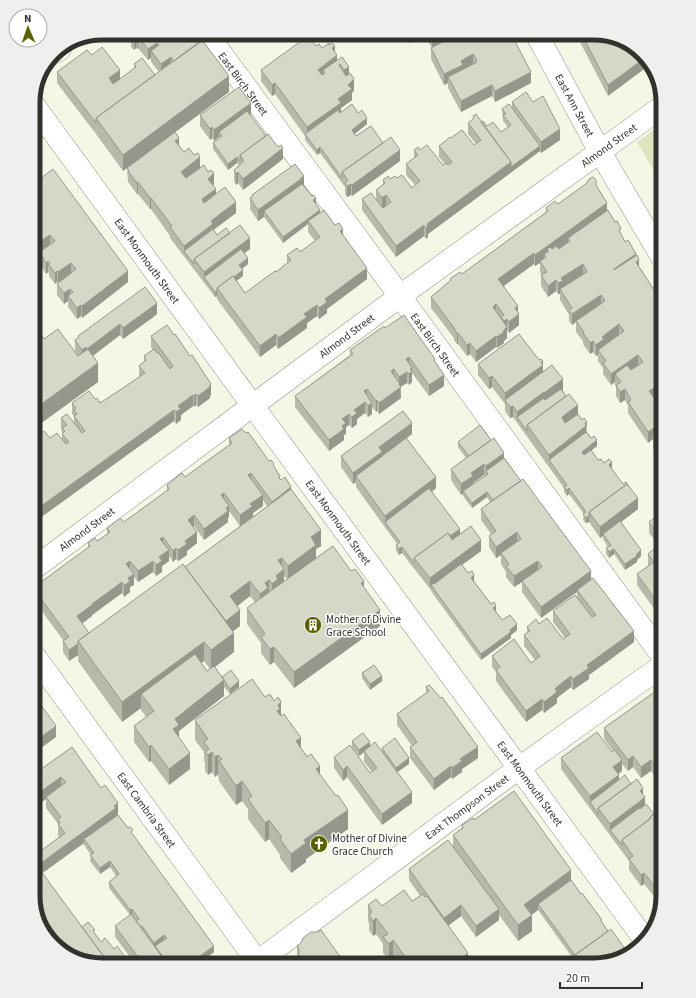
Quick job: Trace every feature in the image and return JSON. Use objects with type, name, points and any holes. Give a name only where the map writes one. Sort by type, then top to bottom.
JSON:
[{"type":"street","name":"East Birch Street","points":[[211,40],[656,647]]},
{"type":"street","name":"East Ann Street","points":[[540,40],[600,152],[656,247]]},
{"type":"street","name":"Almond Street","points":[[40,564],[400,296],[656,111]]},
{"type":"street","name":"East Monmouth Street","points":[[40,114],[642,936]]},
{"type":"street","name":"East Cambria Street","points":[[40,664],[253,958]]},
{"type":"street","name":"East Thompson Street","points":[[265,958],[519,768],[656,669]]},
{"type":"green space","points":[[656,128],[656,174],[637,142]]},
{"type":"building","points":[[140,40],[202,41],[174,61],[171,57],[161,64],[151,51],[159,45],[157,43],[148,49]]},
{"type":"building","points":[[202,40],[229,76],[123,155],[96,118]]},
{"type":"building","points":[[302,40],[311,40],[316,46],[319,44],[322,48],[329,43],[329,45],[332,43],[335,46],[332,48],[337,55],[318,70],[322,75],[325,73],[323,70],[342,57],[349,67],[344,70],[340,64],[339,65],[346,76],[350,73],[354,79],[348,85],[352,89],[338,99],[341,103],[307,127],[275,83],[272,85],[261,70]]},
{"type":"building","points":[[446,40],[514,40],[531,72],[495,91],[492,85],[461,101],[448,77],[477,62],[475,57],[473,54],[461,61],[463,65],[444,74],[431,48]]},
{"type":"building","points":[[585,40],[606,41],[622,46],[629,50],[641,61],[608,85]]},
{"type":"building","points":[[102,47],[120,70],[109,78],[113,84],[136,67],[134,64],[142,58],[155,75],[96,118],[96,123],[57,72],[87,50],[92,55]]},
{"type":"building","points":[[239,87],[251,103],[214,130],[212,127],[210,129],[200,115]]},
{"type":"building","points":[[526,92],[533,102],[543,96],[560,129],[541,142],[512,102]]},
{"type":"building","points":[[352,104],[358,113],[362,110],[367,118],[352,130],[356,136],[371,126],[383,143],[342,172],[342,178],[320,147],[317,150],[305,134],[338,110],[340,113]]},
{"type":"building","points":[[509,104],[540,146],[511,167],[511,162],[481,122],[483,121],[487,126],[493,122],[501,132],[511,125],[503,115],[506,114],[502,109]]},
{"type":"building","points":[[247,111],[266,136],[240,155],[240,161],[237,157],[228,164],[213,143],[222,136],[219,132]]},
{"type":"building","points":[[476,114],[511,162],[427,224],[428,226],[426,228],[424,225],[396,246],[362,199],[371,193],[383,208],[391,202],[386,195],[382,198],[376,190],[385,183],[383,180],[388,176],[390,179],[395,176],[397,178],[402,175],[412,188],[420,181],[406,164],[418,155],[414,150],[418,147],[420,150],[427,145],[443,165],[446,163],[448,165],[452,162],[439,146],[462,130],[474,145],[481,140],[468,123]]},
{"type":"building","points":[[175,132],[179,138],[175,141],[184,152],[189,148],[194,155],[198,153],[200,157],[181,172],[186,178],[204,165],[208,172],[211,170],[214,173],[208,179],[216,189],[202,199],[204,203],[225,187],[236,202],[211,221],[213,224],[184,246],[170,227],[172,226],[138,182],[137,183],[127,168]]},
{"type":"building","points":[[268,134],[278,147],[281,145],[283,148],[243,179],[238,172],[236,174],[234,170],[244,161],[240,155]]},
{"type":"building","points":[[391,137],[400,150],[352,185],[347,186],[345,183],[348,180],[342,172]]},
{"type":"building","points":[[295,164],[304,176],[258,210],[250,198],[253,196],[252,195]]},
{"type":"building","points":[[53,169],[128,271],[82,306],[81,305],[77,308],[68,296],[73,292],[70,289],[64,293],[57,284],[76,269],[71,263],[55,273],[49,265],[50,263],[48,261],[46,263],[40,253],[55,241],[50,235],[40,241],[40,179]]},
{"type":"building","points":[[593,177],[596,180],[596,185],[607,203],[535,255],[534,253],[498,279],[518,306],[515,308],[519,314],[509,322],[507,319],[504,321],[501,317],[504,315],[496,304],[493,307],[507,327],[503,331],[504,332],[476,351],[470,343],[467,345],[431,297],[451,280],[450,279],[460,272],[462,274],[548,211],[546,208],[555,201],[558,204]]},
{"type":"building","points":[[302,184],[312,196],[313,195],[316,198],[313,200],[320,210],[283,237],[264,211]]},
{"type":"building","points":[[324,210],[335,225],[339,223],[343,229],[340,231],[367,268],[325,299],[327,302],[319,308],[317,305],[304,314],[307,317],[278,338],[276,334],[260,346],[217,288],[233,276],[245,293],[275,271],[276,272],[291,260],[287,255],[297,248],[300,252],[320,237],[308,221]]},
{"type":"building","points":[[608,210],[615,222],[617,221],[621,229],[619,230],[625,242],[628,240],[636,254],[614,270],[637,255],[639,260],[636,262],[656,293],[656,387],[649,391],[654,398],[656,396],[656,427],[648,432],[628,402],[631,400],[625,389],[620,392],[616,385],[621,382],[615,374],[627,365],[631,370],[643,362],[638,355],[611,374],[603,363],[606,361],[598,350],[624,331],[619,324],[602,337],[604,339],[596,345],[593,341],[590,343],[576,321],[605,301],[601,295],[572,314],[569,310],[572,308],[560,289],[587,272],[583,264],[561,278],[563,281],[558,283],[556,280],[548,286],[541,275],[547,272],[540,261],[546,257],[544,254],[549,251],[547,249],[550,247],[552,249],[556,246],[559,249],[570,241],[568,238]]},
{"type":"building","points":[[240,225],[250,238],[204,272],[194,259]]},
{"type":"building","points":[[226,228],[230,233],[194,259],[194,264],[184,251],[213,229],[217,235]]},
{"type":"building","points":[[241,249],[248,258],[239,265],[243,270],[217,288],[217,291],[215,292],[204,277]]},
{"type":"building","points":[[145,287],[157,303],[123,328],[120,324],[87,349],[86,347],[82,350],[75,340],[79,337],[78,336]]},
{"type":"building","points":[[404,315],[435,359],[434,360],[444,375],[429,385],[409,357],[406,359],[412,368],[410,369],[412,371],[409,374],[407,372],[399,377],[394,369],[391,371],[401,387],[379,403],[367,389],[364,391],[372,403],[368,406],[365,402],[354,410],[357,413],[352,417],[349,414],[342,419],[346,423],[342,426],[344,429],[329,440],[295,396],[353,354],[350,350],[384,326],[385,328]]},
{"type":"building","points":[[167,325],[190,356],[192,355],[211,384],[209,386],[210,387],[198,396],[196,394],[194,396],[193,395],[178,406],[181,409],[176,412],[174,410],[40,507],[40,434],[44,431],[50,438],[57,433],[66,444],[69,442],[62,434],[65,431],[62,428],[67,425],[61,418],[67,414],[82,433],[85,431],[74,416],[77,414],[74,410],[76,408],[72,403],[89,391],[100,403],[120,390],[145,373],[139,366],[146,360],[144,356],[154,349],[157,353],[158,352],[170,369],[173,366],[151,336]]},
{"type":"building","points":[[58,329],[78,356],[88,349],[98,363],[40,405],[40,334],[44,339]]},
{"type":"building","points":[[519,334],[539,360],[541,359],[543,361],[541,362],[543,365],[505,393],[492,376],[489,378],[478,364]]},
{"type":"building","points":[[552,365],[563,379],[517,412],[513,406],[510,407],[505,400]]},
{"type":"building","points":[[561,389],[566,396],[527,425],[527,431],[517,417],[544,398],[545,400]]},
{"type":"building","points":[[569,394],[578,405],[562,417],[565,423],[578,414],[582,420],[584,418],[587,422],[585,423],[586,426],[549,455],[527,425]]},
{"type":"building","points":[[403,411],[412,423],[379,447],[382,452],[353,473],[341,456]]},
{"type":"building","points":[[480,425],[491,440],[469,456],[458,442]]},
{"type":"building","points":[[242,429],[246,433],[248,432],[269,461],[271,460],[274,464],[273,465],[280,476],[279,478],[281,480],[285,477],[291,487],[272,502],[251,473],[248,475],[263,495],[250,504],[253,506],[240,515],[224,493],[221,495],[229,506],[226,508],[228,511],[204,529],[194,515],[188,520],[197,532],[185,541],[187,544],[178,550],[176,548],[173,551],[163,537],[160,539],[169,550],[159,557],[162,561],[156,565],[153,561],[138,571],[130,561],[126,564],[134,574],[128,578],[130,581],[124,586],[122,582],[77,616],[89,633],[78,641],[78,644],[69,650],[63,641],[69,637],[40,598],[40,583],[90,546],[88,543],[95,538],[97,541],[109,533],[110,532],[107,528],[120,518],[124,522],[169,489],[167,485],[182,473],[185,477],[232,443],[229,438]]},
{"type":"building","points":[[586,432],[591,438],[594,436],[597,440],[582,452],[584,455],[591,450],[598,460],[601,459],[604,463],[609,459],[612,462],[609,465],[623,484],[626,482],[627,484],[589,512],[589,516],[586,518],[583,514],[586,512],[569,488],[567,490],[564,487],[567,485],[549,460]]},
{"type":"building","points":[[406,438],[436,477],[385,516],[356,476]]},
{"type":"building","points":[[494,438],[504,453],[486,466],[484,464],[471,473],[473,476],[461,484],[451,469]]},
{"type":"building","points":[[504,458],[521,481],[493,500],[487,492],[472,503],[463,491],[488,474],[486,471]]},
{"type":"building","points":[[523,479],[591,571],[541,607],[522,581],[542,567],[538,561],[514,576],[506,566],[509,564],[501,553],[521,539],[517,532],[496,547],[489,536],[496,531],[481,509]]},
{"type":"building","points":[[627,484],[638,498],[600,527],[589,512]]},
{"type":"building","points":[[429,488],[460,529],[450,536],[448,533],[414,558],[414,563],[402,547],[399,549],[396,545],[400,542],[385,522]]},
{"type":"building","points":[[291,489],[321,530],[311,537],[316,545],[288,566],[282,558],[278,560],[284,569],[276,576],[278,579],[272,584],[269,580],[265,583],[268,588],[260,594],[250,581],[230,596],[240,610],[226,621],[185,567]]},
{"type":"building","points":[[656,517],[656,531],[649,522]]},
{"type":"building","points":[[620,521],[641,550],[636,555],[637,556],[625,564],[614,549],[609,552],[606,548],[611,545],[603,534]]},
{"type":"building","points":[[471,526],[481,540],[430,578],[414,558],[448,533],[452,540]]},
{"type":"building","name":"Mother of Divine Grace School","points":[[333,546],[351,571],[355,569],[364,581],[361,583],[380,610],[294,672],[274,647],[270,649],[261,637],[265,634],[247,608]]},
{"type":"building","points":[[656,548],[656,600],[637,574],[654,562],[648,554]]},
{"type":"building","points":[[183,564],[234,633],[211,650],[204,642],[122,702],[78,641]]},
{"type":"building","points":[[461,564],[468,573],[472,571],[474,575],[471,578],[491,604],[494,602],[496,606],[493,608],[502,620],[510,615],[517,624],[510,630],[511,632],[481,654],[431,585]]},
{"type":"building","points":[[593,578],[634,631],[587,665],[589,668],[573,679],[571,676],[558,686],[555,689],[557,692],[544,702],[542,699],[526,711],[496,670],[500,667],[492,656],[514,639],[531,663],[540,656],[524,635],[530,631],[527,627],[536,619],[539,624],[547,618],[563,639],[570,634],[553,611],[575,595],[592,617],[596,615],[577,590]]},
{"type":"building","points":[[195,654],[207,671],[214,666],[224,680],[175,719],[179,725],[173,729],[190,753],[169,769],[151,745],[149,747],[134,726],[154,711],[141,694]]},
{"type":"building","points":[[374,665],[382,676],[370,684],[362,673]]},
{"type":"building","points":[[231,670],[239,681],[230,689],[222,677]]},
{"type":"building","points":[[252,679],[265,697],[270,694],[274,701],[278,697],[281,702],[278,705],[280,709],[277,711],[281,716],[284,714],[301,738],[296,741],[307,757],[311,754],[320,766],[316,769],[336,796],[338,795],[348,810],[304,840],[306,843],[291,854],[280,839],[282,837],[269,820],[265,823],[248,799],[252,796],[242,781],[236,786],[219,761],[222,759],[218,755],[215,757],[212,752],[208,755],[205,752],[209,749],[204,742],[208,739],[195,720]]},
{"type":"building","points":[[429,685],[441,698],[442,697],[478,747],[460,759],[462,761],[452,768],[451,766],[434,779],[410,747],[417,742],[397,714],[429,691],[426,687]]},
{"type":"building","points":[[656,691],[656,767],[651,760],[641,767],[633,756],[628,760],[604,728]]},
{"type":"building","points":[[40,704],[56,726],[40,738]]},
{"type":"building","points":[[597,732],[612,752],[615,750],[622,760],[613,767],[619,775],[590,796],[561,758]]},
{"type":"building","points":[[363,733],[370,742],[359,750],[352,741]]},
{"type":"building","points":[[395,738],[409,758],[396,768],[382,748]]},
{"type":"building","points":[[375,742],[412,792],[382,814],[347,766],[343,770],[334,757],[350,745],[370,773],[377,768],[364,751]]},
{"type":"building","points":[[72,747],[101,788],[105,785],[118,803],[114,806],[116,808],[40,864],[40,847],[42,850],[65,833],[58,824],[60,823],[58,819],[61,817],[46,797],[66,782],[61,777],[40,792],[40,770]]},
{"type":"building","points":[[625,775],[631,784],[598,808],[598,814],[590,802]]},
{"type":"building","points":[[637,779],[643,788],[640,791],[645,797],[610,824],[598,808]]},
{"type":"building","points":[[514,791],[571,870],[524,905],[532,915],[518,925],[453,835],[463,828],[462,825],[473,818],[474,820]]},
{"type":"building","points":[[646,804],[654,814],[650,817],[650,819],[622,840],[622,845],[610,830]]},
{"type":"building","points":[[656,812],[656,888],[644,873],[641,875],[629,859],[633,856],[622,840],[651,818],[650,817]]},
{"type":"building","points":[[118,815],[128,828],[130,827],[133,830],[131,832],[214,946],[198,958],[164,958],[155,946],[167,938],[164,935],[154,943],[142,926],[141,927],[136,921],[139,919],[132,909],[130,910],[109,882],[119,874],[110,861],[100,868],[90,855],[94,853],[84,839]]},
{"type":"building","points":[[448,840],[499,909],[476,926],[461,905],[444,918],[409,869]]},
{"type":"building","points":[[40,870],[105,958],[82,955],[63,944],[44,917],[42,912],[40,896]]},
{"type":"building","points":[[571,880],[602,920],[601,921],[608,931],[575,955],[538,904]]},
{"type":"building","points":[[404,890],[412,901],[423,894],[425,897],[427,896],[468,953],[462,958],[406,958],[393,940],[389,944],[383,937],[388,934],[376,918],[373,921],[369,915],[372,912],[368,905],[376,899],[382,906]]},
{"type":"building","points":[[131,914],[163,958],[139,958],[115,926]]},
{"type":"building","points":[[88,922],[95,930],[93,931],[101,942],[105,938],[114,949],[117,946],[126,958],[105,958],[82,927]]},
{"type":"building","points":[[611,929],[625,949],[610,956],[605,957],[604,955],[594,958],[571,958]]},
{"type":"building","points":[[321,930],[341,958],[301,958],[297,946],[301,943],[303,938],[311,932]]},
{"type":"place","name":"Mother of Divine Grace School","points":[[313,625]]},
{"type":"place","name":"Mother of Divine Grace Church","points":[[319,844]]}]
